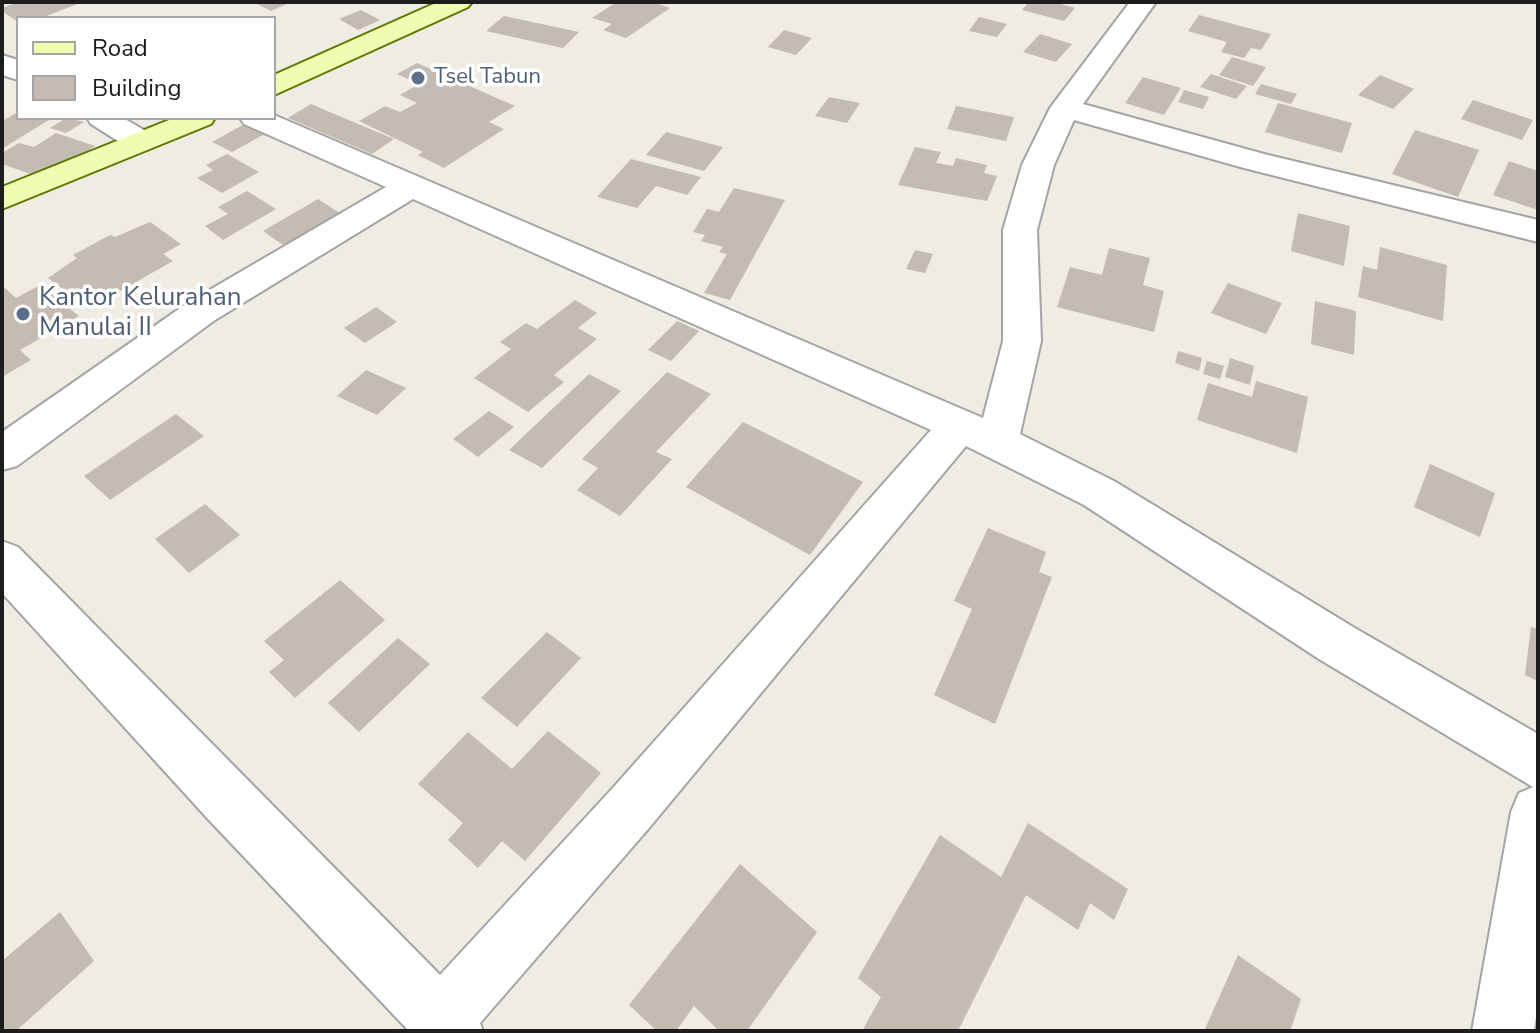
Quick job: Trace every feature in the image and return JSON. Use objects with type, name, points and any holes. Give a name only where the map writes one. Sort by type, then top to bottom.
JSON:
[{"type":"main road","points":[[276,85],[459,2]]},
{"type":"main road","points":[[2,199],[195,120]]},
{"type":"street","points":[[2,561],[446,1026],[630,809],[979,433],[1022,341],[1020,230],[1038,165],[1065,108],[1143,2]]},
{"type":"street","points":[[1065,108],[1255,161],[1538,231]]},
{"type":"street","points":[[105,120],[140,141]]},
{"type":"street","points":[[260,120],[979,433],[1099,493],[1336,643],[1538,763]]},
{"type":"street","points":[[2,454],[202,311],[412,186]]},
{"type":"street","points":[[1503,1031],[1538,812]]},
{"type":"building","points":[[18,2],[83,2],[46,16],[16,16],[16,21],[2,8]]},
{"type":"building","points":[[253,2],[291,2],[271,11]]},
{"type":"building","points":[[617,2],[653,2],[670,8],[626,38],[603,30],[612,24],[592,18]]},
{"type":"building","points":[[1029,2],[1054,2],[1075,8],[1064,21],[1022,10]]},
{"type":"building","points":[[361,10],[380,20],[358,30],[339,19]]},
{"type":"building","points":[[1199,15],[1271,34],[1261,50],[1251,48],[1244,58],[1221,52],[1227,42],[1188,31]]},
{"type":"building","points":[[504,16],[579,32],[563,48],[486,31]]},
{"type":"building","points":[[979,17],[1007,24],[997,37],[969,31]]},
{"type":"building","points":[[784,30],[812,38],[796,55],[768,47]]},
{"type":"building","points":[[1040,34],[1072,44],[1056,62],[1023,52]]},
{"type":"building","points":[[1232,57],[1266,67],[1253,86],[1219,75]]},
{"type":"building","points":[[417,63],[515,106],[489,122],[504,129],[444,168],[418,155],[423,152],[359,121],[385,106],[400,112],[417,103],[400,95],[419,84],[397,74]]},
{"type":"building","points":[[1211,74],[1247,86],[1236,99],[1200,87]]},
{"type":"building","points":[[1380,75],[1414,89],[1393,109],[1358,95]]},
{"type":"building","points":[[1143,77],[1181,88],[1164,115],[1125,103]]},
{"type":"building","points":[[1261,84],[1297,94],[1291,104],[1255,94]]},
{"type":"building","points":[[1184,90],[1209,97],[1203,109],[1178,102]]},
{"type":"building","points":[[829,97],[860,103],[847,123],[815,116]]},
{"type":"building","points":[[1473,100],[1533,120],[1522,140],[1461,119]]},
{"type":"building","points":[[1278,103],[1352,123],[1342,153],[1265,132]]},
{"type":"building","points":[[311,104],[394,139],[372,154],[288,118]]},
{"type":"building","points":[[956,106],[1014,117],[1006,141],[947,129]]},
{"type":"building","points":[[16,113],[16,120],[49,120],[5,147],[2,146],[2,121]]},
{"type":"building","points":[[63,120],[84,122],[66,133],[50,128]]},
{"type":"building","points":[[250,121],[270,131],[232,152],[212,142]]},
{"type":"building","points":[[1415,130],[1479,150],[1458,197],[1392,174]]},
{"type":"building","points":[[666,132],[723,147],[704,171],[646,155]]},
{"type":"building","points":[[56,133],[95,146],[45,179],[2,164],[2,153],[19,143],[34,147]]},
{"type":"building","points":[[915,147],[941,152],[936,163],[953,166],[956,158],[987,165],[984,173],[997,176],[987,201],[898,185]]},
{"type":"building","points":[[227,154],[259,172],[222,193],[197,178],[213,170],[206,165]]},
{"type":"building","points":[[631,159],[701,177],[687,195],[656,186],[637,208],[597,197]]},
{"type":"building","points":[[1509,161],[1538,171],[1538,210],[1493,195]]},
{"type":"building","points":[[734,188],[785,200],[730,300],[704,293],[727,254],[719,252],[723,247],[701,241],[705,235],[693,232],[707,209],[719,212]]},
{"type":"building","points":[[247,191],[276,209],[223,240],[205,226],[228,214],[218,207]]},
{"type":"building","points":[[318,199],[349,219],[293,252],[263,231]]},
{"type":"building","points":[[1298,213],[1350,226],[1344,266],[1291,251]]},
{"type":"building","points":[[150,222],[181,244],[163,254],[173,261],[101,302],[92,294],[79,301],[48,278],[77,258],[73,255],[110,235],[115,237]]},
{"type":"building","points":[[1380,247],[1447,265],[1443,321],[1358,297],[1363,266],[1377,270]]},
{"type":"building","points":[[1109,248],[1150,258],[1143,285],[1164,291],[1154,332],[1057,307],[1070,267],[1102,275]]},
{"type":"building","points":[[915,250],[933,254],[925,273],[906,269]]},
{"type":"building","points":[[1228,283],[1282,303],[1266,334],[1211,313]]},
{"type":"building","points":[[40,285],[79,316],[20,350],[31,360],[2,377],[2,290],[5,288],[16,298]]},
{"type":"building","points":[[575,300],[597,313],[578,328],[597,339],[554,375],[564,382],[528,412],[474,378],[511,349],[500,342],[526,323],[537,329]]},
{"type":"building","points":[[1315,301],[1356,311],[1354,355],[1311,344]]},
{"type":"building","points":[[376,307],[397,322],[365,343],[344,328]]},
{"type":"building","points":[[677,321],[699,331],[671,361],[648,350]]},
{"type":"building","points":[[1178,351],[1202,358],[1199,371],[1175,363]]},
{"type":"building","points":[[1230,358],[1254,366],[1250,385],[1225,377]]},
{"type":"building","points":[[1207,361],[1224,366],[1220,379],[1203,374]]},
{"type":"building","points":[[366,370],[406,388],[377,415],[337,396]]},
{"type":"building","points":[[667,372],[711,394],[656,452],[672,459],[620,516],[577,490],[598,468],[582,459]]},
{"type":"building","points":[[589,374],[621,391],[542,468],[509,450]]},
{"type":"building","points":[[1256,381],[1308,397],[1297,453],[1197,420],[1208,383],[1252,397]]},
{"type":"building","points":[[489,411],[514,427],[478,457],[453,439]]},
{"type":"building","points":[[176,414],[204,436],[110,500],[84,476]]},
{"type":"building","points":[[743,422],[863,482],[810,555],[686,487]]},
{"type":"building","points":[[1430,464],[1495,493],[1480,537],[1414,507]]},
{"type":"building","points":[[205,504],[240,535],[189,573],[155,539]]},
{"type":"building","points":[[988,528],[1046,552],[1039,572],[1052,577],[995,724],[934,695],[972,609],[954,601]]},
{"type":"building","points":[[340,580],[385,620],[295,698],[269,672],[284,660],[264,641]]},
{"type":"building","points":[[1531,627],[1538,629],[1538,681],[1525,675]]},
{"type":"building","points":[[547,632],[581,658],[517,727],[481,698]]},
{"type":"building","points":[[398,638],[430,664],[359,732],[328,703]]},
{"type":"building","points":[[548,731],[601,773],[525,861],[502,841],[478,868],[448,840],[463,823],[418,784],[468,732],[512,769]]},
{"type":"building","points":[[1028,823],[1128,889],[1114,920],[1090,903],[1078,930],[1026,895],[958,1031],[862,1031],[881,997],[858,978],[940,835],[1001,877]]},
{"type":"building","points":[[740,864],[817,932],[747,1031],[719,1031],[694,1006],[676,1031],[657,1031],[629,1005]]},
{"type":"building","points":[[60,912],[94,961],[16,1031],[2,1031],[2,961]]},
{"type":"building","points":[[1238,955],[1301,999],[1290,1031],[1204,1031]]},
{"type":"place","name":"Tsel Tabun","points":[[418,78]]},
{"type":"place","name":"Kantor Kelurahan Manulai II","points":[[23,314]]}]
